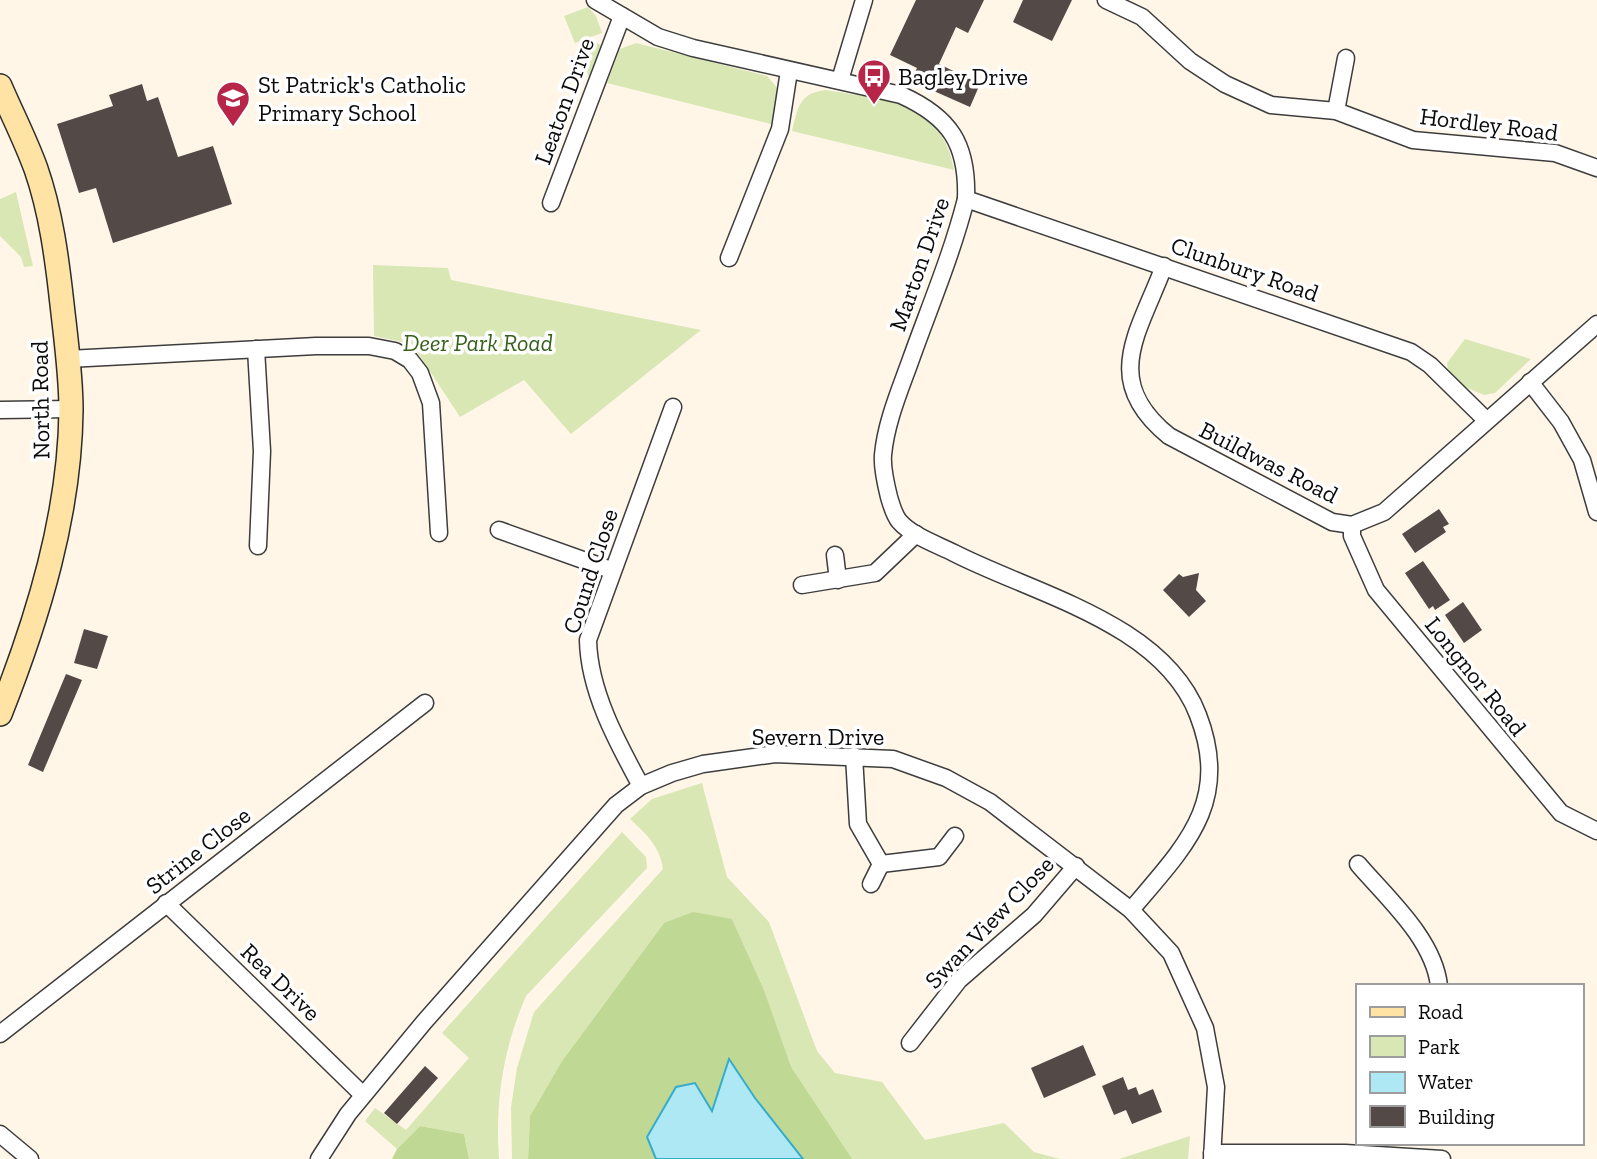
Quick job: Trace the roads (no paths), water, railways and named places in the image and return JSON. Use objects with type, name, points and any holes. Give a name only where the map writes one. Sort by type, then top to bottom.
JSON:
[{"type":"street","name":"Marton Drive","points":[[595,0],[658,37],[693,48],[901,95],[930,108],[959,146],[966,173],[966,199],[894,405],[883,457],[889,498],[898,520],[916,534],[978,565],[1099,618],[1147,647],[1176,676],[1194,705],[1206,737],[1212,776],[1203,809],[1182,852],[1131,910]]},
{"type":"street","points":[[841,80],[864,0]]},
{"type":"street","name":"Hordley Road","points":[[1106,0],[1142,17],[1190,61],[1225,84],[1271,105],[1336,111],[1413,140],[1555,153],[1597,168]]},
{"type":"street","name":"Leaton Drive","points":[[551,203],[622,16]]},
{"type":"street","points":[[1336,111],[1346,58]]},
{"type":"street","points":[[729,258],[780,129],[789,71]]},
{"type":"street","name":"North Road","points":[[0,86],[36,169],[45,202],[55,253],[68,359],[71,410],[67,470],[49,564],[25,651],[0,714]]},
{"type":"street","name":"Clunbury Road","points":[[966,199],[1411,352],[1430,365],[1486,420]]},
{"type":"street","name":"Buildwas Road","points":[[1164,266],[1132,350],[1129,374],[1147,418],[1169,436],[1332,522],[1352,525],[1384,512],[1530,382]]},
{"type":"street","points":[[1597,324],[1530,382],[1561,422],[1582,460],[1597,512]]},
{"type":"street","points":[[68,359],[369,346],[395,351],[410,360],[426,385],[431,403],[439,533]]},
{"type":"street","points":[[256,349],[262,451],[258,546]]},
{"type":"street","name":"Cound Close","points":[[641,786],[614,737],[588,658],[588,640],[611,570],[673,407]]},
{"type":"street","points":[[0,410],[71,410]]},
{"type":"street","name":"Longnor Road","points":[[1352,525],[1352,536],[1376,590],[1561,813],[1597,831]]},
{"type":"street","points":[[499,530],[611,570]]},
{"type":"street","points":[[802,585],[876,573],[916,534]]},
{"type":"street","points":[[835,555],[838,580]]},
{"type":"street","name":"Strine Close","points":[[0,1034],[425,703]]},
{"type":"street","name":"Severn Drive","points":[[319,1159],[363,1095],[600,820],[641,786],[703,764],[775,754],[893,759],[946,778],[990,802],[1131,910],[1171,953],[1205,1028],[1216,1087],[1212,1156]]},
{"type":"street","points":[[854,756],[858,824],[881,864]]},
{"type":"street","points":[[881,864],[939,857],[955,836]]},
{"type":"street","points":[[871,884],[881,864]]},
{"type":"street","points":[[1358,864],[1409,924],[1430,954],[1438,984]]},
{"type":"street","name":"Swan View Close","points":[[910,1043],[959,980],[1034,915],[1076,866]]},
{"type":"street","name":"Rea Drive","points":[[166,903],[363,1095]]},
{"type":"street","points":[[0,1134],[30,1159]]},
{"type":"street","points":[[1212,1156],[1436,1153]]},
{"type":"water","points":[[729,1059],[755,1098],[803,1159],[656,1159],[647,1137],[676,1087],[695,1083],[712,1111]]},
{"type":"place","name":"Bagley Drive","points":[[874,106]]},
{"type":"place","name":"St Patrick's Catholic Primary School","points":[[233,128]]},
{"type":"park label","name":"Deer Park Road","points":[[478,342]]}]
